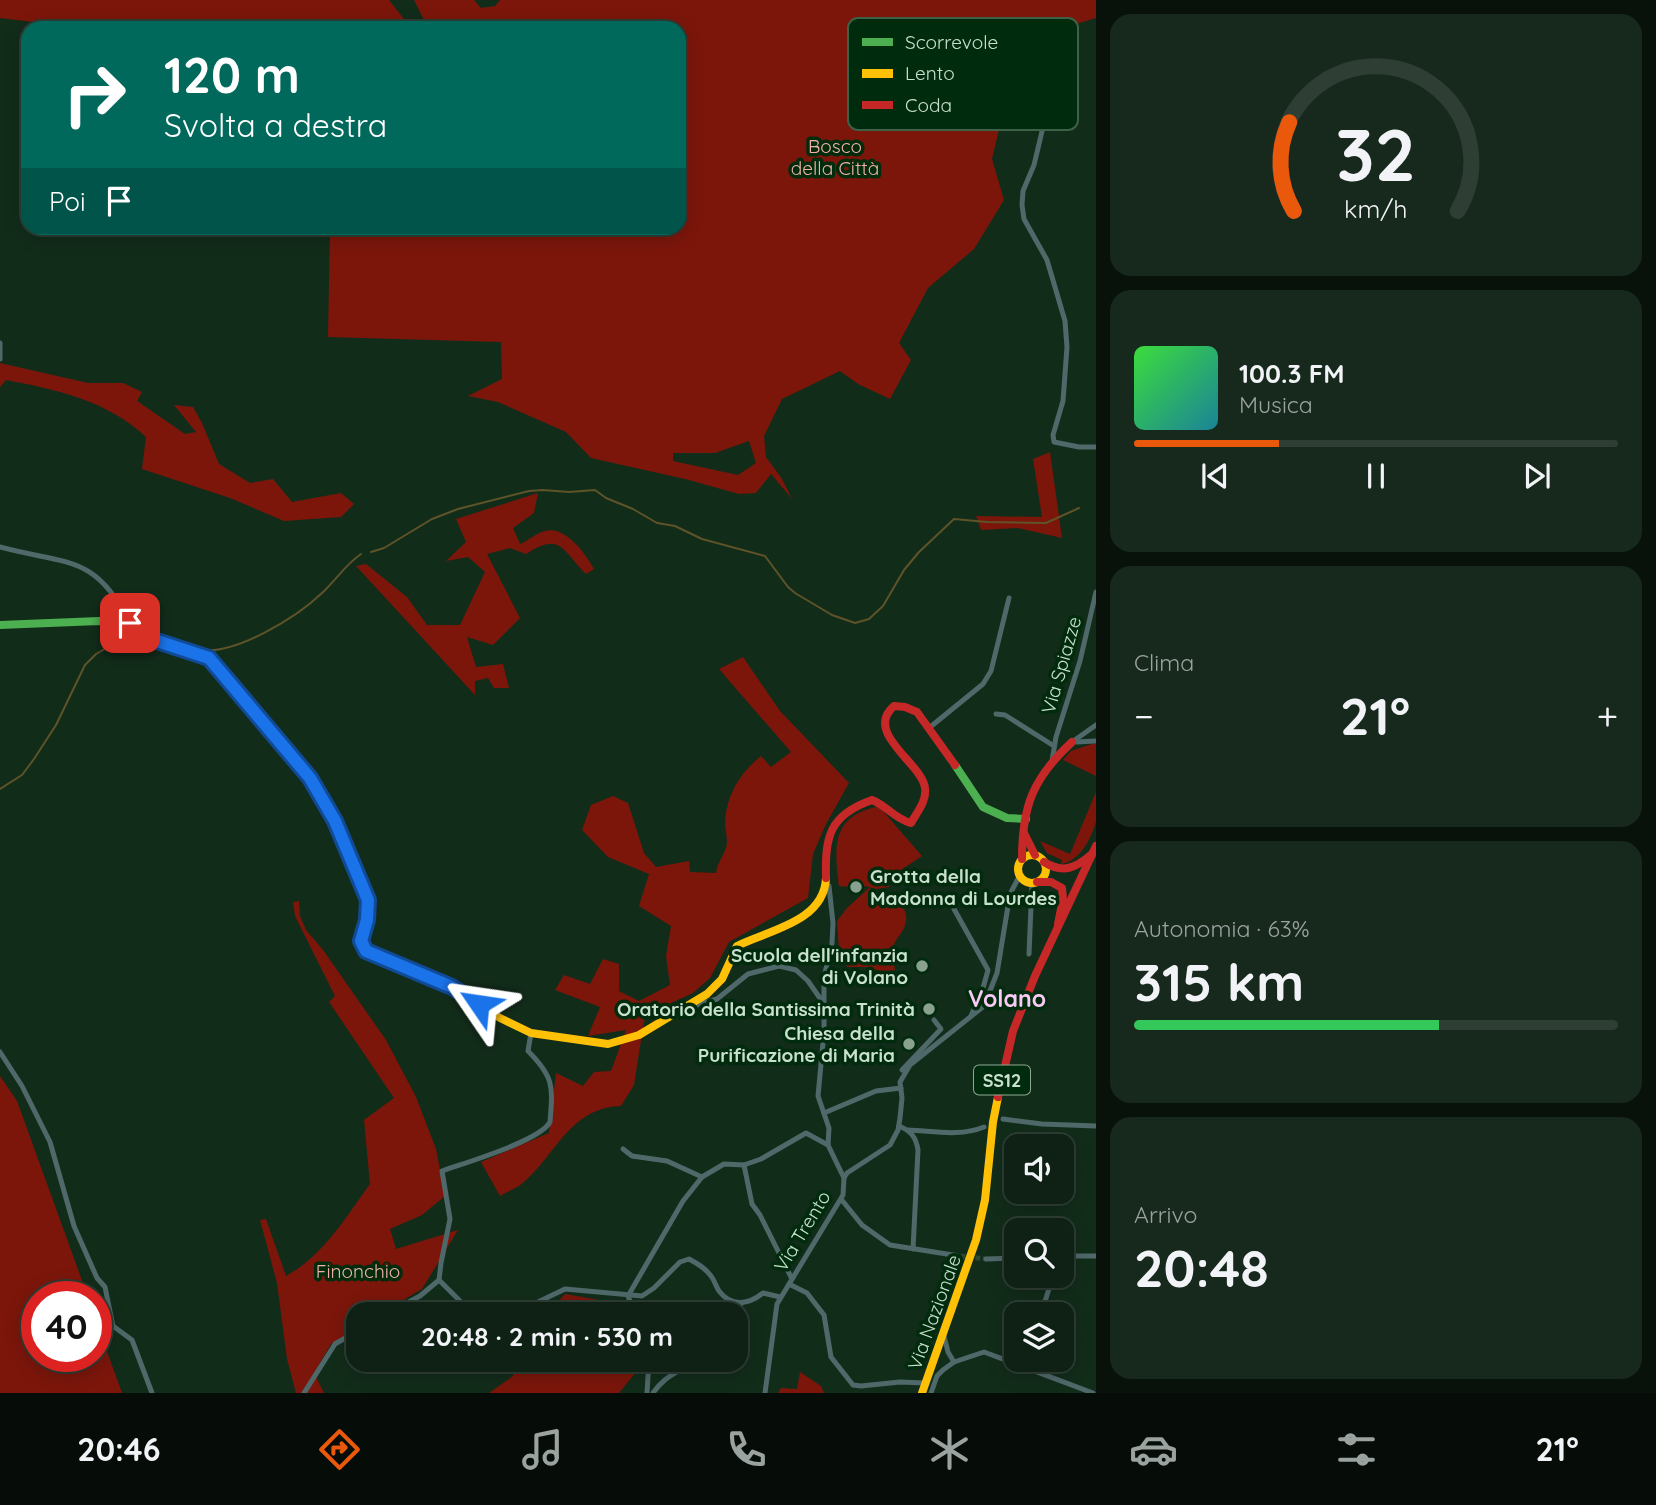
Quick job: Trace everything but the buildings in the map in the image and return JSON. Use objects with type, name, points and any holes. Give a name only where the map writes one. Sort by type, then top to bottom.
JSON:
[{"type":"street","points":[[1042,130],[1034,165],[1023,191],[1022,205],[1024,219],[1047,260],[1065,321],[1067,347],[1063,401],[1053,435],[1054,442],[1096,447]]},
{"type":"street","points":[[0,344],[0,359]]},
{"type":"street","points":[[0,547],[81,566],[94,572],[108,587],[130,623],[154,640],[209,658],[310,778],[335,821],[368,900],[367,920],[361,941],[366,951],[452,987],[500,1018],[531,1033],[608,1044],[639,1035],[707,994],[722,979],[737,946],[810,913],[821,900],[827,883],[827,872]]},
{"type":"street","name":"Via Spiazze","points":[[1052,761],[1096,592]]},
{"type":"street","points":[[929,728],[983,684],[991,671],[1009,598]]},
{"type":"street","points":[[0,625],[87,621],[130,623]]},
{"type":"street","points":[[844,1178],[828,1145],[830,1128],[818,1096],[824,1032],[824,977],[832,943],[833,923],[825,856],[827,842],[835,823],[846,811],[872,800],[883,803],[898,820],[911,823],[925,798],[925,785],[888,735],[884,723],[887,712],[894,706],[917,712],[983,807],[1007,818],[1026,819]]},
{"type":"street","name":"Via Spiazze","points":[[996,714],[1004,715],[1054,746]]},
{"type":"street","points":[[844,1178],[847,1173],[890,1145],[899,1126],[902,1098],[900,1082],[910,1065],[984,1006],[994,985],[1010,894],[1020,875],[1019,864],[1022,859],[1026,819],[1035,789],[1052,761],[1096,725]]},
{"type":"street","points":[[1072,742],[1096,741]]},
{"type":"street","points":[[1024,832],[1035,855],[1053,868],[1072,869],[1095,850]]},
{"type":"street","name":"SS12","points":[[1058,926],[1095,850]]},
{"type":"street","points":[[1022,859],[1035,855]]},
{"type":"street","points":[[1028,954],[1035,882],[1044,875],[1044,862]]},
{"type":"street","points":[[1020,875],[1023,879],[1035,882],[1047,880],[1062,888],[1063,899],[1058,926]]},
{"type":"street","points":[[954,909],[988,970],[971,1016]]},
{"type":"street","name":"Via Nazionale","points":[[922,1393],[975,1240],[985,1200],[993,1122],[1013,1031],[1058,926]]},
{"type":"street","points":[[682,1008],[717,999],[748,974],[779,967],[796,970],[808,981],[824,1004]]},
{"type":"street","points":[[902,1070],[941,1029],[934,1020]]},
{"type":"street","points":[[409,1302],[439,1280],[450,1219],[442,1171],[510,1147],[541,1131],[550,1122],[550,1077],[528,1051],[531,1033]]},
{"type":"street","points":[[0,1052],[22,1086],[50,1142],[74,1226],[97,1278],[105,1287],[113,1326],[132,1340],[152,1393]]},
{"type":"street","points":[[824,1113],[876,1091],[901,1088]]},
{"type":"street","points":[[1003,1119],[1096,1126]]},
{"type":"street","points":[[899,1126],[908,1130],[947,1133],[971,1132],[984,1127]]},
{"type":"street","points":[[908,1130],[916,1140],[918,1150],[913,1249]]},
{"type":"street","points":[[628,1296],[683,1201],[702,1177],[724,1164],[744,1165],[761,1159],[806,1133],[828,1145]]},
{"type":"street","points":[[623,1149],[632,1156],[667,1161],[702,1177]]},
{"type":"street","points":[[744,1165],[752,1204],[760,1215],[790,1281],[807,1293],[824,1315],[831,1357],[853,1385],[925,1382]]},
{"type":"street","name":"Via Trento","points":[[780,1297],[841,1199],[844,1178]]},
{"type":"street","points":[[841,1199],[868,1230],[890,1245],[953,1255]]},
{"type":"street","points":[[1074,1256],[1094,1256]]},
{"type":"street","points":[[986,1259],[1004,1258]]},
{"type":"street","points":[[538,1302],[565,1289],[642,1296],[680,1262],[689,1259],[707,1271],[726,1298],[736,1302]]},
{"type":"street","points":[[439,1280],[461,1302]]},
{"type":"street","points":[[748,1303],[763,1293],[780,1297],[765,1393]]},
{"type":"street","points":[[628,1296],[630,1302]]},
{"type":"street","points":[[943,1331],[948,1352],[954,1362]]},
{"type":"street","points":[[304,1393],[335,1344],[346,1338]]},
{"type":"street","points":[[931,1393],[937,1376],[954,1362],[984,1352],[1004,1360]]},
{"type":"street","points":[[647,1393],[648,1372]]},
{"type":"street","points":[[653,1393],[669,1374],[678,1372]]},
{"type":"street","points":[[1037,1372],[1093,1393]]},
{"type":"green space","points":[[0,0],[389,0],[406,21],[25,21],[0,18]]},
{"type":"green space","name":"Bosco della Città","points":[[414,0],[474,0],[481,8],[495,6],[500,0],[1096,0],[1096,18],[1078,23],[1078,18],[848,18],[848,130],[999,130],[992,159],[1004,200],[974,249],[928,288],[899,343],[911,360],[890,399],[858,384],[840,371],[782,399],[764,436],[766,457],[792,499],[771,474],[756,493],[739,494],[591,458],[566,432],[498,402],[468,396],[502,379],[501,342],[328,337],[330,235],[686,235],[686,21],[424,21]],"holes":[[[749,441],[756,463],[738,475],[673,461],[673,453],[715,453]]]},
{"type":"green space","points":[[0,363],[88,383],[123,383],[142,392],[137,401],[185,434],[196,432],[174,405],[193,407],[219,464],[250,483],[273,479],[292,502],[341,493],[354,504],[341,517],[284,521],[230,498],[142,469],[146,437],[131,424],[81,398],[6,380],[0,387]]},
{"type":"green space","points":[[1050,452],[1062,538],[1018,528],[981,530],[976,516],[1042,517],[1033,459]]},
{"type":"green space","points":[[538,493],[534,513],[513,528],[520,544],[538,533],[553,530],[560,532],[574,542],[594,569],[586,574],[561,547],[554,544],[538,547],[526,554],[510,548],[487,554],[520,618],[493,645],[467,637],[476,667],[503,664],[509,688],[494,688],[488,678],[475,681],[475,695],[356,566],[366,564],[407,597],[427,625],[460,625],[485,572],[468,557],[446,561],[466,542],[456,519]]},
{"type":"green space","points":[[743,657],[780,711],[849,783],[813,854],[808,898],[729,942],[710,978],[693,993],[645,1015],[634,1085],[621,1106],[589,1114],[566,1134],[524,1182],[500,1196],[481,1162],[549,1133],[556,1073],[583,1086],[594,1072],[611,1071],[626,1030],[588,1036],[600,1007],[555,990],[564,975],[590,984],[603,959],[619,964],[619,991],[639,1001],[670,985],[666,956],[671,926],[639,906],[649,874],[608,857],[582,830],[591,805],[613,796],[628,803],[644,853],[656,867],[689,861],[690,872],[716,873],[726,847],[726,811],[736,785],[761,756],[771,767],[791,752],[719,669]]},
{"type":"green space","points":[[1096,744],[1096,776],[1063,760],[1071,751]]},
{"type":"green space","points":[[1096,792],[1096,821],[1091,835],[1074,859],[1061,864],[1062,860],[1047,853],[1040,841],[1070,854]]},
{"type":"green space","points":[[876,807],[882,810],[922,856],[889,878],[889,887],[877,889],[839,886],[837,847],[843,827],[861,812]]},
{"type":"green space","points":[[869,888],[897,901],[906,912],[904,928],[893,948],[895,970],[885,972],[865,967],[847,967],[839,949],[837,921]]},
{"type":"green space","name":"Finonchio","points":[[299,901],[300,916],[306,930],[386,1040],[416,1097],[436,1149],[445,1196],[422,1215],[390,1229],[396,1249],[458,1230],[422,1289],[400,1302],[346,1302],[346,1335],[331,1344],[314,1373],[324,1393],[296,1393],[287,1359],[277,1283],[260,1220],[266,1219],[286,1276],[311,1258],[333,1235],[370,1184],[364,1120],[394,1098],[329,1002],[335,996],[295,916],[293,902]]},
{"type":"green space","points":[[0,1076],[17,1101],[82,1281],[21,1281],[21,1372],[112,1372],[112,1365],[122,1393],[0,1393]]},
{"type":"green space","points":[[565,1294],[611,1302],[558,1302]]},
{"type":"green space","points":[[513,1372],[636,1372],[619,1393],[489,1393],[513,1376]]},
{"type":"green space","points":[[800,1372],[821,1386],[824,1393],[778,1393],[781,1388],[797,1389]]},
{"type":"waterway","points":[[371,552],[384,548],[432,519],[458,509],[529,491],[595,490],[657,523],[675,526],[702,539],[765,556],[795,593],[832,615],[855,623],[869,619],[883,606],[904,570],[954,519],[1046,523],[1079,508]]},
{"type":"waterway","points":[[200,650],[231,647],[282,623],[311,603],[361,554]]},
{"type":"waterway","points":[[0,789],[22,775],[34,759],[56,725],[85,665],[96,654],[117,642],[142,640]]},
{"type":"tunnel","points":[[953,1255],[986,1259]]},
{"type":"traffic: fast","points":[[0,625],[99,621],[130,623],[154,640],[201,654],[218,666],[310,778],[335,821],[368,900],[368,907]]},
{"type":"traffic: fast","points":[[955,765],[983,807],[1007,818],[1026,819]]},
{"type":"traffic: slow","points":[[1032,855],[1042,859],[1046,869],[1042,879],[1032,883],[1022,879],[1018,869],[1022,859],[1032,855]]},
{"type":"traffic: slow","points":[[368,907],[361,941],[366,951],[452,987],[500,1018],[531,1033],[608,1044],[639,1035],[707,994],[722,979],[737,946],[805,915],[816,905],[823,893],[826,878]]},
{"type":"traffic: slow","points":[[922,1393],[976,1240],[985,1200],[998,1097]]},
{"type":"traffic: jam","points":[[826,878],[829,839],[838,820],[872,800],[900,819],[911,823],[923,802],[925,788],[922,778],[889,737],[885,727],[886,716],[894,706],[917,712],[955,765]]},
{"type":"traffic: jam","points":[[1022,859],[1024,823],[1032,794],[1048,768],[1072,742]]},
{"type":"traffic: jam","points":[[1024,833],[1035,855]]},
{"type":"traffic: jam","points":[[998,1097],[1013,1031],[1035,976],[1096,846]]},
{"type":"traffic: jam","points":[[1044,862],[1057,868],[1069,868],[1092,854]]},
{"type":"traffic: jam","points":[[1037,882],[1051,882],[1062,888],[1063,899],[1058,924]]},
{"type":"place","name":"Grotta della Madonna di Lourdes","points":[[856,887]]},
{"type":"place","name":"Scuola dell'infanzia di Volano","points":[[922,966]]},
{"type":"place","name":"Oratorio della Santissima Trinità","points":[[929,1009]]},
{"type":"place","name":"Chiesa della Purificazione di Maria","points":[[909,1044]]},
{"type":"district","name":"Volano","points":[[1007,998]]},
{"type":"route","points":[[130,623],[154,640],[209,658],[310,778],[335,821],[368,900],[367,920],[361,941],[366,951],[452,987],[479,1004]]}]
